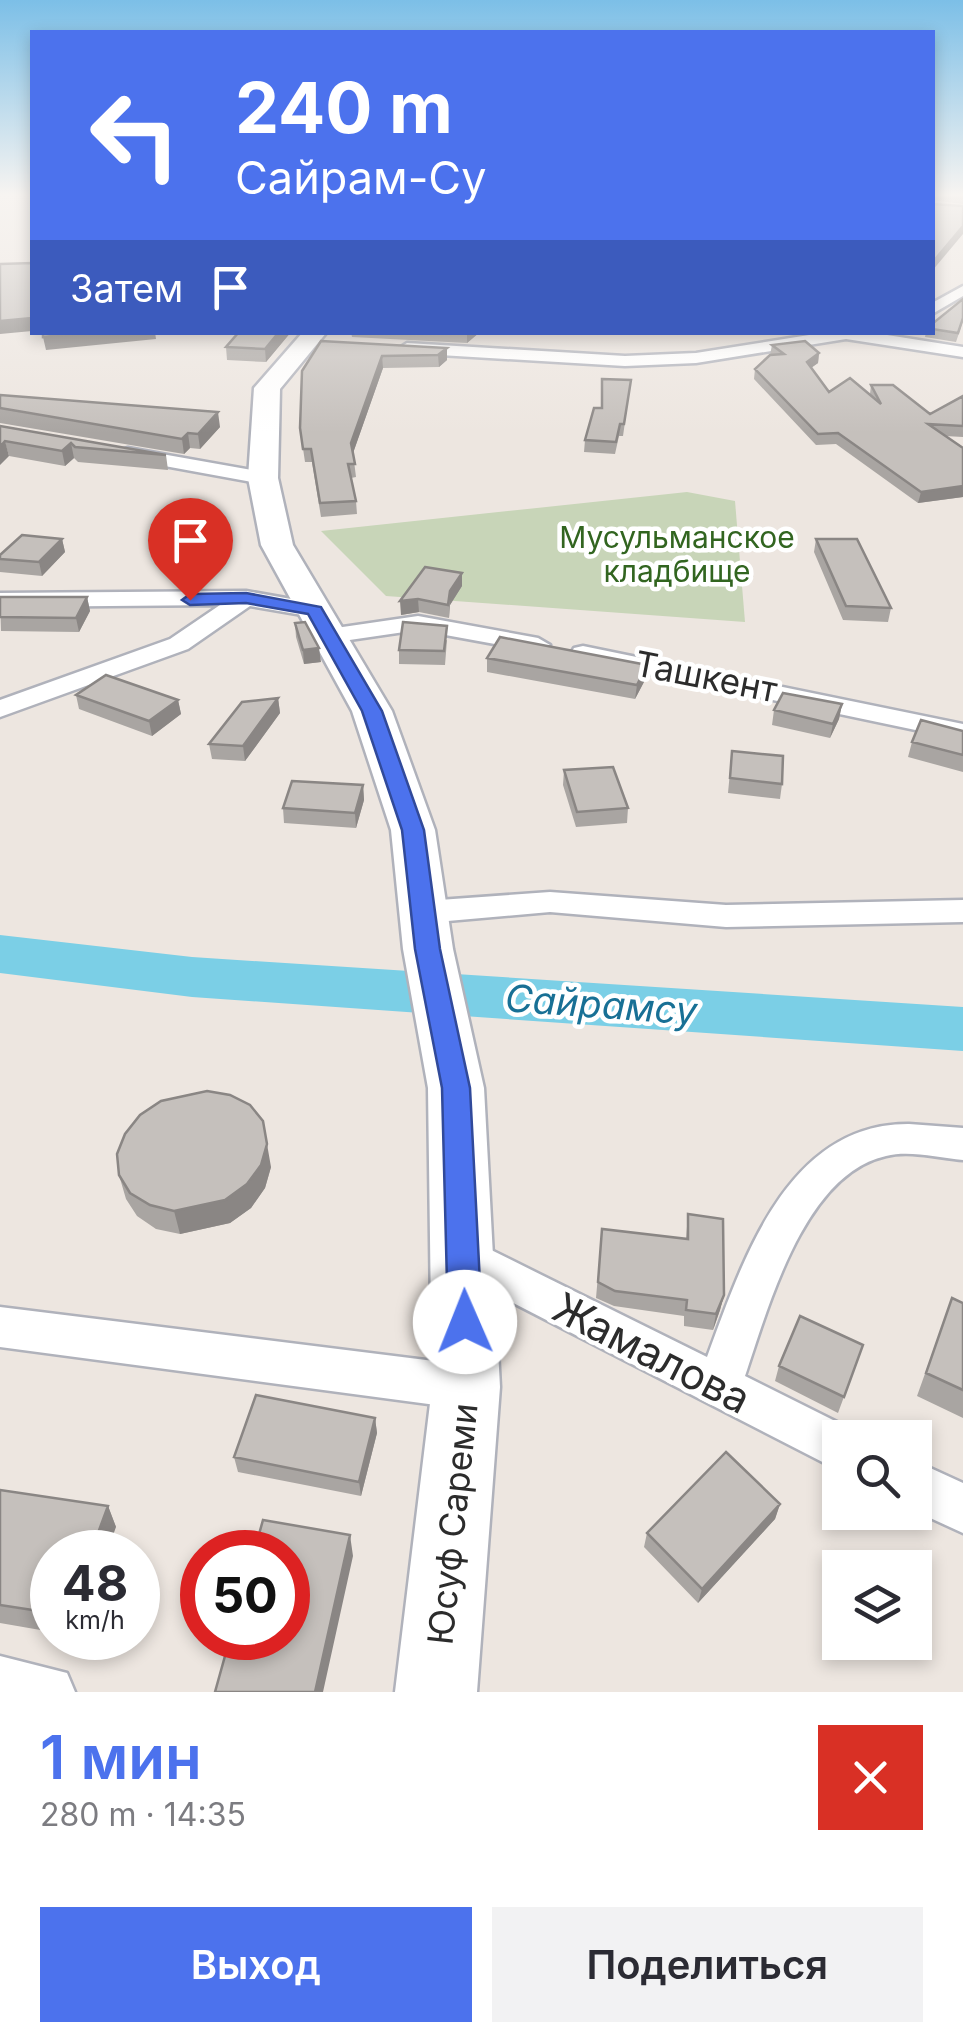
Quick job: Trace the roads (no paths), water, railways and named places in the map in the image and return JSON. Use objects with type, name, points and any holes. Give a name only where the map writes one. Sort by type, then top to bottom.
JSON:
[{"type":"main road","name":"Юсуф Сареми","points":[[315,340],[267,388],[262,478],[277,545],[372,711],[413,830],[426,931],[456,1088],[466,1387],[436,1692]]},
{"type":"street","points":[[935,308],[963,290]]},
{"type":"street","points":[[380,346],[626,361],[696,358],[847,335]]},
{"type":"street","points":[[860,335],[963,352]]},
{"type":"street","points":[[112,452],[262,478]]},
{"type":"street","points":[[0,709],[179,644],[246,598]]},
{"type":"street","name":"Ташкент","points":[[0,600],[246,598],[322,623],[418,622],[963,732]]},
{"type":"street","points":[[426,931],[550,902],[726,916],[963,911]]},
{"type":"street","points":[[718,1387],[771,1250],[820,1173],[878,1141],[963,1144]]},
{"type":"street","name":"Жамалова","points":[[464,1257],[822,1439]]},
{"type":"street","points":[[0,1326],[466,1387]]},
{"type":"street","points":[[932,1494],[963,1509]]},
{"type":"street","points":[[0,1683],[48,1692]]},
{"type":"waterway","name":"Сайрамсу","points":[[0,954],[192,977],[963,1029]]},
{"type":"park label","name":"Мусульманское кладбище","points":[[677,555]]}]
